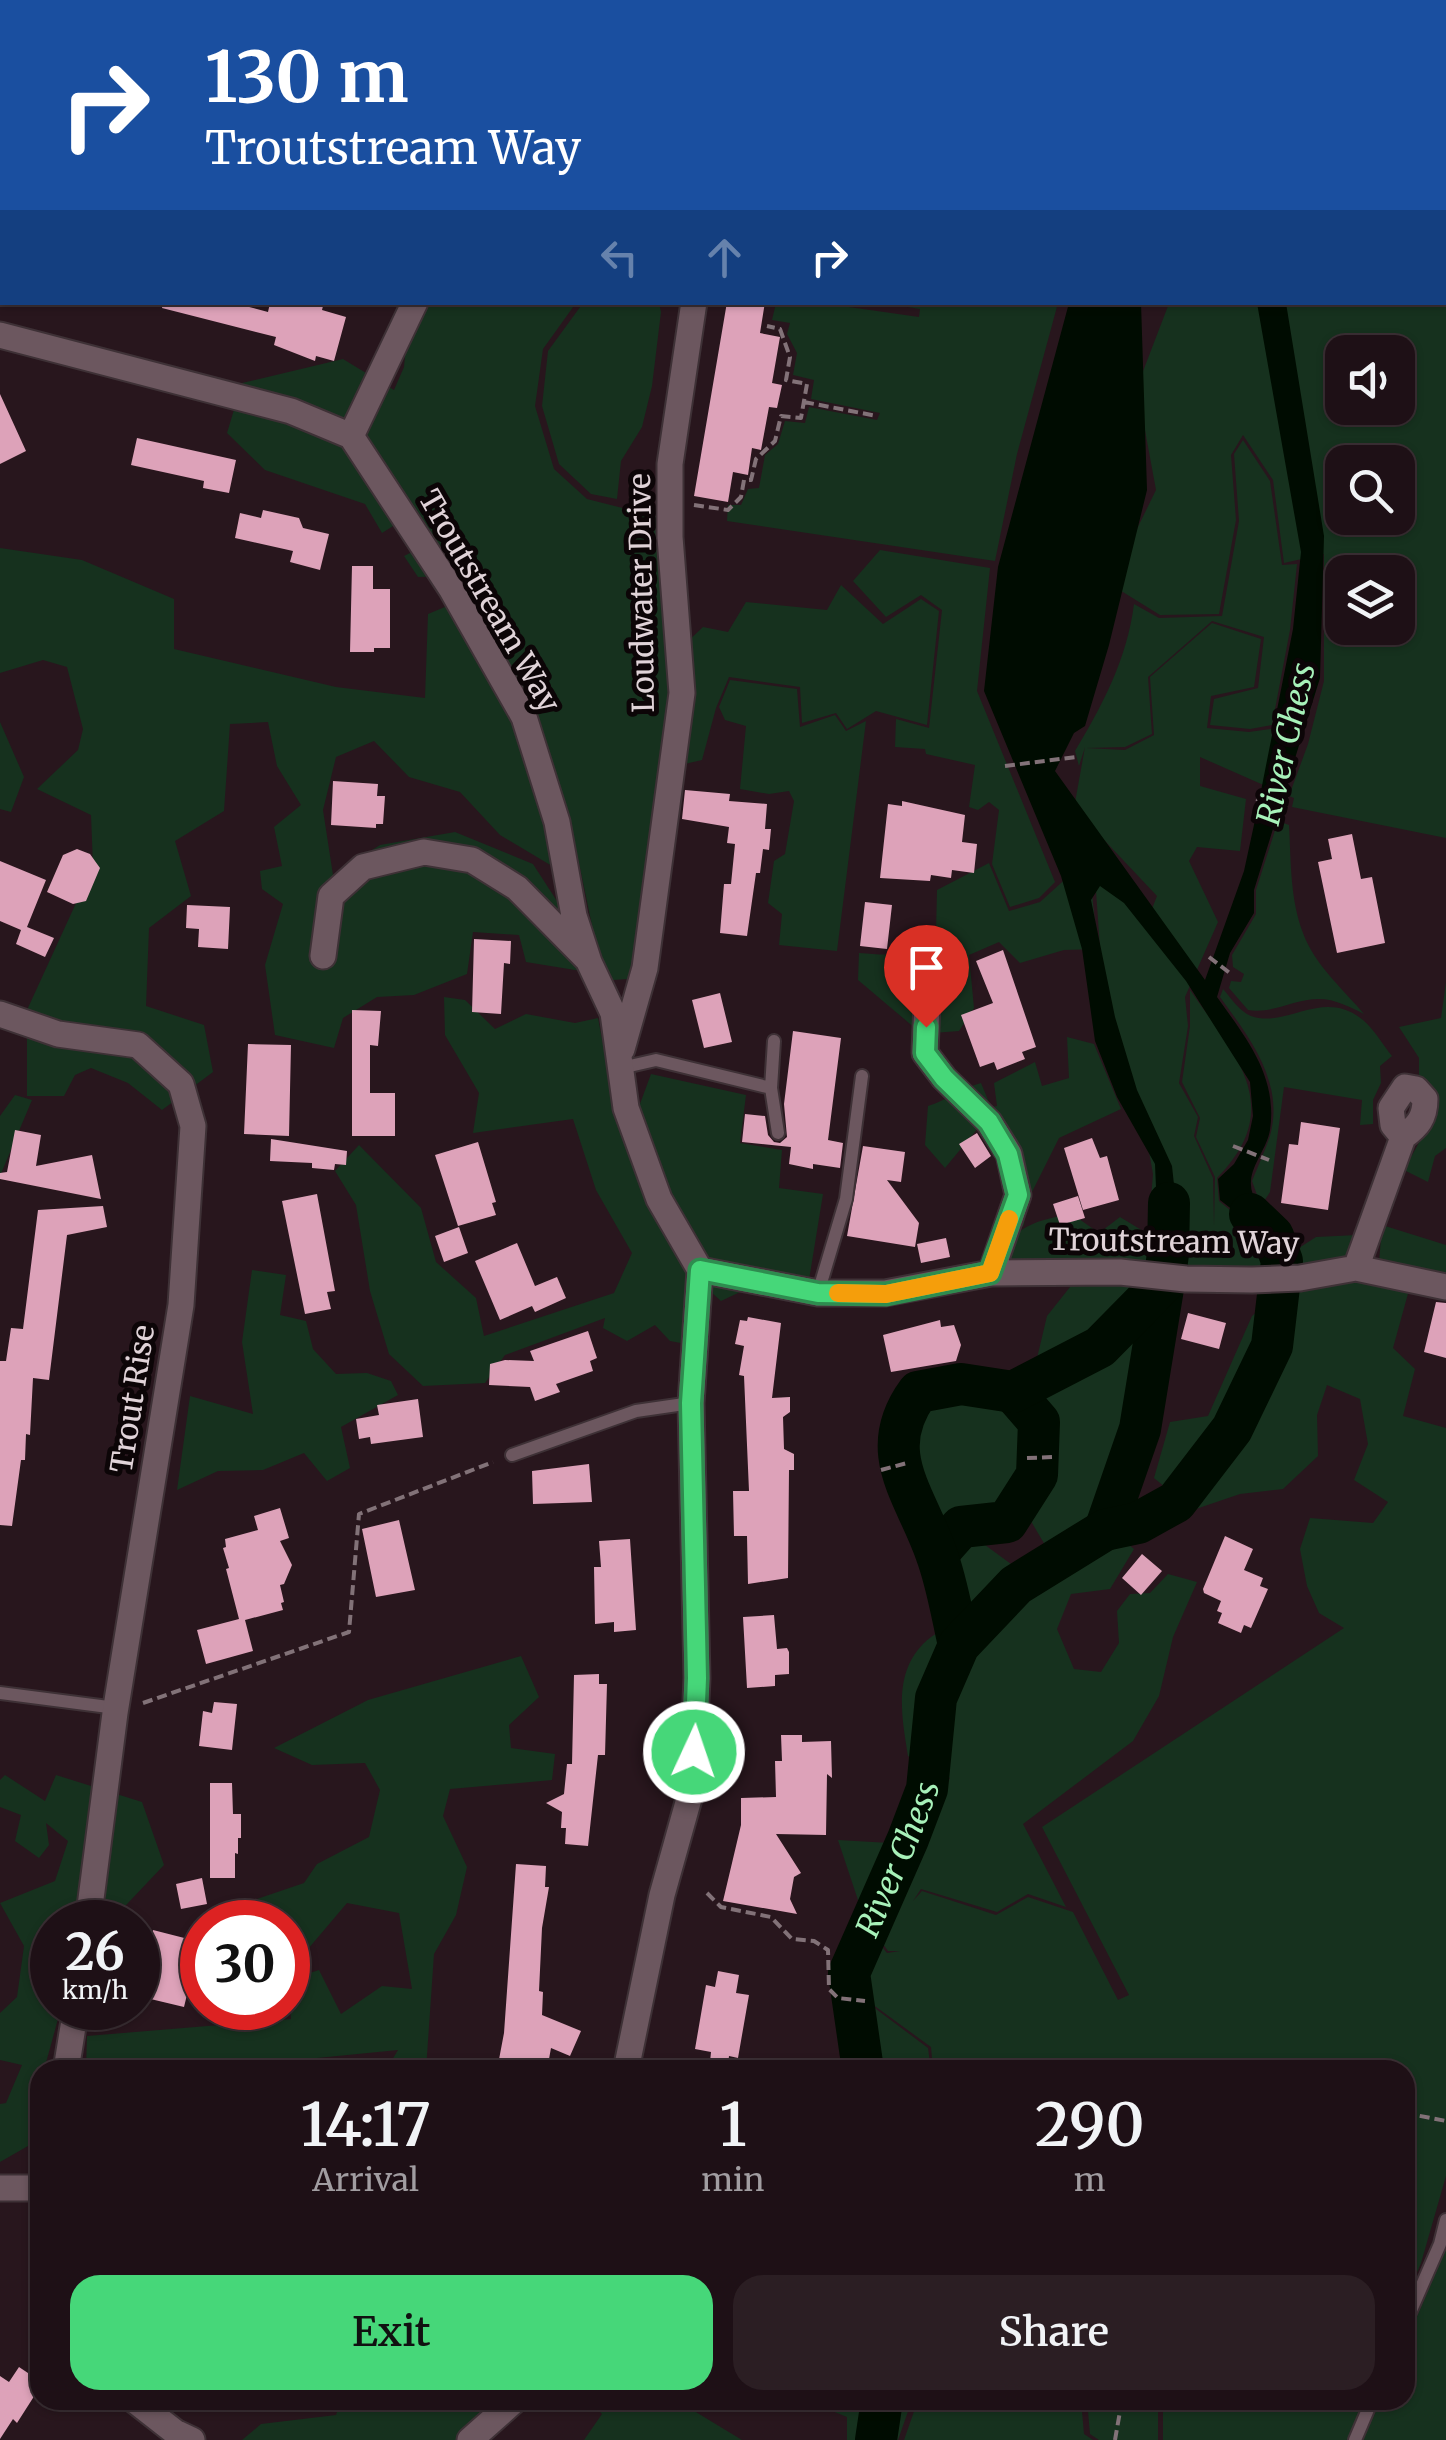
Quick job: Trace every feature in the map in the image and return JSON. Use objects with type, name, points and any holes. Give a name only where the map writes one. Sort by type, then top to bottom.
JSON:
[{"type":"street","points":[[0,335],[291,411],[352,436],[414,305]]},
{"type":"street","name":"Loudwater Drive","points":[[620,1063],[645,968],[682,693],[670,464],[694,305]]},
{"type":"street","name":"Troutstream Way","points":[[352,436],[452,590],[524,717],[557,822],[574,916],[589,962],[613,1013],[626,1108],[659,1199],[700,1270],[818,1293],[886,1294],[990,1273],[1120,1272],[1252,1280],[1300,1278],[1356,1268],[1446,1288]]},
{"type":"street","points":[[324,956],[331,896],[363,867],[424,852],[472,860],[517,888],[589,962]]},
{"type":"street","name":"Troutstream Way","points":[[926,1002],[925,1053],[944,1078],[989,1122],[1008,1154],[1018,1195],[990,1273]]},
{"type":"street","name":"Trout Rise","points":[[0,1014],[58,1034],[138,1045],[181,1084],[193,1126],[181,1305],[116,1711],[91,1900]]},
{"type":"street","points":[[1356,1268],[1404,1137]]},
{"type":"street","points":[[628,2060],[662,1895],[692,1788],[697,1678],[691,1403],[700,1270]]},
{"type":"street","points":[[68,2060],[72,2030]]},
{"type":"street","points":[[0,2188],[30,2188]]},
{"type":"street","points":[[147,2410],[192,2440]]},
{"type":"street","points":[[470,2440],[504,2410]]},
{"type":"lane","points":[[774,1041],[771,1088],[778,1134]]},
{"type":"lane","points":[[620,1063],[656,1060],[771,1088]]},
{"type":"lane","points":[[818,1293],[846,1199],[862,1076]]},
{"type":"lane","points":[[512,1455],[636,1411],[691,1403]]},
{"type":"lane","points":[[0,1694],[116,1711]]},
{"type":"lane","points":[[1415,2301],[1446,2220]]},
{"type":"lane","points":[[1355,2440],[1368,2410]]},
{"type":"path","points":[[670,501],[728,510],[741,497],[744,480],[751,480],[756,459],[774,441],[780,416],[801,418],[807,384],[786,380],[790,356],[780,329],[767,326]]},
{"type":"path","points":[[804,402],[877,416]]},
{"type":"path","points":[[1005,766],[1076,757]]},
{"type":"path","points":[[1256,798],[1288,805]]},
{"type":"path","points":[[1209,957],[1232,974]]},
{"type":"path","points":[[1233,1146],[1269,1160]]},
{"type":"path","points":[[116,1711],[350,1632],[359,1514],[512,1455]]},
{"type":"path","points":[[1027,1458],[1054,1457]]},
{"type":"path","points":[[882,1470],[908,1463]]},
{"type":"path","points":[[707,1893],[721,1907],[771,1917],[792,1939],[814,1941],[828,1950],[828,1989],[838,1998],[865,2002]]},
{"type":"path","points":[[1415,2115],[1446,2121]]},
{"type":"path","points":[[1114,2440],[1120,2410]]},
{"type":"green space","points":[[410,305],[575,305],[543,349],[535,406],[554,469],[587,499],[658,517],[673,693],[636,966],[628,979],[613,980],[599,959],[570,820],[537,712],[459,576],[418,577],[404,556],[436,540],[417,511],[382,533],[365,504],[265,470],[227,433],[242,383],[343,359],[394,390],[404,367]]},
{"type":"green space","points":[[582,305],[659,305],[652,386],[642,427],[621,461],[617,499],[591,494],[559,464],[542,406],[548,351]]},
{"type":"green space","points":[[776,305],[835,305],[919,317],[920,309],[895,305],[1057,305],[1017,454],[995,561],[727,521],[728,505],[741,505],[748,489],[759,488],[765,455],[778,444],[785,421],[805,423],[809,407],[877,420],[880,413],[811,399],[814,380],[793,375],[797,353],[787,334],[790,323],[772,320]]},
{"type":"green space","points":[[1167,305],[1446,305],[1446,838],[1292,807],[1294,798],[1289,796],[1308,744],[1324,681],[1324,554],[1284,563],[1273,480],[1243,435],[1231,455],[1236,520],[1219,614],[1160,615],[1110,584],[1156,490],[1137,387]]},
{"type":"green space","points":[[1243,440],[1270,481],[1282,565],[1297,564],[1290,630],[1272,725],[1250,729],[1210,725],[1214,699],[1258,688],[1264,637],[1212,621],[1148,677],[1152,734],[1125,747],[1086,748],[1125,750],[1154,735],[1150,677],[1212,623],[1261,639],[1254,687],[1211,696],[1207,728],[1249,732],[1284,727],[1268,787],[1200,757],[1200,786],[1246,799],[1240,851],[1197,847],[1189,861],[1218,922],[1185,997],[1188,1026],[1179,1083],[1198,1117],[1194,1136],[1213,1178],[1214,1226],[1215,1177],[1196,1137],[1200,1118],[1182,1082],[1190,1026],[1190,990],[1237,1059],[1251,1104],[1249,1128],[1238,1152],[1217,1178],[1219,1201],[1256,1231],[1266,1255],[1286,1257],[1283,1271],[1145,1282],[1129,1412],[1096,1518],[1134,1549],[1110,1589],[1071,1594],[1057,1629],[1074,1669],[1101,1672],[1119,1643],[1117,1611],[1130,1594],[1150,1593],[1168,1574],[1197,1582],[1173,1637],[1159,1696],[1133,1741],[1023,1824],[1066,1907],[1028,1894],[997,1912],[921,1889],[913,1901],[922,1891],[996,1915],[1028,1897],[1073,1912],[1118,2000],[1129,1995],[1042,1827],[1344,1628],[1319,1613],[1307,1586],[1300,1549],[1310,1518],[1373,1523],[1388,1502],[1354,1480],[1368,1444],[1360,1399],[1327,1385],[1317,1415],[1318,1456],[1283,1489],[1240,1494],[1193,1510],[1154,1478],[1170,1422],[1208,1416],[1252,1316],[1285,1289],[1288,1255],[1316,1237],[1378,1234],[1369,1282],[1409,1290],[1393,1348],[1415,1369],[1403,1416],[1446,1428],[1446,2176],[1415,2277],[1415,2060],[932,2060],[931,2047],[872,2004],[858,2006],[854,1989],[878,1942],[887,1953],[900,1951],[888,1951],[863,1915],[838,1840],[890,1843],[903,1796],[937,1807],[950,1778],[908,1756],[902,1712],[903,1683],[913,1656],[927,1640],[962,1617],[947,1559],[981,1542],[1011,1564],[1045,1545],[1025,1511],[1051,1470],[1049,1416],[1029,1392],[1047,1316],[1074,1282],[1004,1265],[1011,1241],[1036,1222],[1072,1214],[1099,1233],[1120,1217],[1148,1234],[1153,1174],[1141,1107],[1102,976],[1095,877],[1148,919],[1157,896],[1074,808],[1085,747],[1079,766],[1075,751],[1112,680],[1126,644],[1134,604],[1159,618],[1222,616],[1239,521],[1234,454]]},
{"type":"green space","points":[[0,548],[82,560],[174,599],[174,649],[336,687],[425,698],[428,614],[452,604],[517,720],[557,869],[500,835],[460,792],[409,777],[374,741],[336,757],[323,810],[333,875],[380,845],[455,832],[533,864],[566,915],[581,971],[526,962],[519,935],[473,932],[467,974],[414,995],[377,997],[343,1018],[334,1048],[275,1035],[265,965],[283,904],[262,889],[260,871],[282,866],[274,827],[301,805],[277,766],[268,722],[230,724],[224,811],[175,841],[191,896],[149,928],[146,1006],[204,1025],[213,1072],[162,1110],[128,1083],[91,1068],[75,1075],[64,1096],[27,1096],[27,1010],[93,866],[91,815],[37,789],[78,750],[83,729],[67,667],[43,660],[0,673]]},
{"type":"green space","points":[[880,550],[990,568],[977,691],[1055,882],[1039,898],[1010,907],[992,864],[999,810],[989,802],[978,810],[969,807],[975,765],[926,754],[925,749],[895,747],[896,719],[929,728],[942,610],[921,595],[886,617],[853,581]]},
{"type":"green space","points":[[841,585],[883,624],[921,599],[939,611],[927,725],[876,711],[847,729],[836,713],[802,723],[800,687],[729,677],[702,760],[676,766],[684,645],[703,627],[728,632],[746,602],[827,610]]},
{"type":"green space","points":[[730,680],[797,689],[800,727],[835,715],[846,731],[866,721],[837,951],[779,945],[782,914],[768,903],[774,861],[785,854],[794,801],[789,791],[769,794],[740,789],[746,726],[725,720],[719,707]]},
{"type":"green space","points":[[0,722],[24,777],[11,812],[0,809]]},
{"type":"green space","points":[[1278,821],[1289,825],[1293,893],[1308,944],[1364,1014],[1319,999],[1248,1010],[1229,988],[1231,981],[1241,982],[1244,974],[1233,967],[1232,955],[1256,914],[1256,890]]},
{"type":"green space","points":[[989,863],[1009,911],[1040,902],[1071,874],[1091,885],[1098,949],[1064,950],[1020,963],[999,942],[969,955],[974,1008],[959,1031],[933,1033],[916,1029],[858,980],[859,953],[901,953],[918,946],[936,932],[937,890]]},
{"type":"green space","points":[[1446,982],[1446,1148],[1435,1156],[1428,1182],[1404,1170],[1428,1126],[1419,1097],[1419,1058],[1399,1027],[1441,1018]]},
{"type":"green space","points":[[1223,989],[1243,1011],[1265,1019],[1319,1008],[1348,1011],[1367,1024],[1392,1056],[1380,1066],[1381,1083],[1373,1100],[1373,1124],[1360,1125],[1362,1100],[1284,1087],[1270,1192],[1261,1206],[1252,1181],[1270,1136],[1273,1097],[1253,1044],[1220,997]]},
{"type":"green space","points":[[444,997],[465,1000],[495,1029],[526,1014],[575,1023],[598,1018],[615,1106],[637,1112],[651,1074],[746,1095],[740,1143],[782,1150],[779,1188],[823,1194],[809,1280],[774,1276],[721,1301],[690,1273],[686,1344],[670,1341],[655,1325],[627,1341],[603,1328],[605,1318],[505,1355],[485,1383],[423,1386],[389,1354],[370,1291],[356,1205],[335,1171],[359,1145],[421,1208],[436,1262],[476,1298],[484,1336],[614,1293],[632,1253],[596,1190],[573,1119],[473,1133],[479,1093],[445,1035]]},
{"type":"green space","points":[[1067,1037],[1094,1044],[1121,1109],[1059,1138],[1027,1202],[1024,1225],[1004,1246],[1022,1195],[983,1122],[945,1168],[925,1145],[928,1106],[981,1083],[991,1107],[997,1106],[994,1083],[1035,1062],[1042,1086],[1069,1078]]},
{"type":"green space","points":[[15,1095],[32,1100],[0,1176],[0,1116]]},
{"type":"green space","points":[[1382,1225],[1446,1245],[1446,1276],[1379,1263]]},
{"type":"green space","points":[[252,1270],[286,1275],[280,1315],[306,1321],[313,1349],[336,1374],[367,1373],[391,1381],[398,1395],[341,1427],[350,1468],[327,1481],[304,1453],[263,1470],[218,1471],[177,1490],[190,1396],[253,1414],[242,1342]]},
{"type":"green space","points":[[964,1392],[1007,1400],[1032,1428],[1027,1467],[1018,1491],[1001,1509],[936,1530],[915,1483],[909,1451],[911,1435],[923,1402]]},
{"type":"green space","points":[[521,1656],[539,1697],[509,1725],[511,1748],[555,1754],[552,1780],[450,1789],[443,1816],[467,1867],[456,1915],[434,1954],[427,2060],[392,2060],[398,2050],[296,2060],[86,2060],[87,2036],[180,2028],[310,2030],[310,1973],[319,1970],[341,2014],[382,1986],[412,1989],[399,1913],[347,1903],[310,1947],[310,1900],[254,1900],[304,1883],[317,1864],[369,1837],[380,1790],[365,1763],[312,1765],[274,1748],[368,1700]]},
{"type":"green space","points":[[5,1775],[45,1801],[56,1775],[142,1802],[164,1865],[131,1900],[30,1900],[30,2030],[55,2030],[47,2060],[30,2060],[28,2146],[0,2162],[0,2104],[6,2103],[22,2065],[0,2060],[0,2013],[17,1997],[24,1946],[0,1903],[55,1881],[68,1841],[46,1823],[49,1845],[39,1858],[15,1841],[21,1815],[0,1807],[0,1780]]},
{"type":"green space","points":[[872,2006],[928,2048],[930,2060],[842,2060]]},
{"type":"green space","points":[[1446,2249],[1446,2440],[1363,2440],[1376,2410],[1415,2410],[1415,2321]]},
{"type":"green space","points":[[338,2410],[495,2410],[480,2440],[242,2440],[261,2424],[336,2415]]},
{"type":"green space","points":[[598,2410],[692,2410],[742,2440],[584,2440],[602,2414]]},
{"type":"green space","points":[[830,2410],[908,2410],[898,2440],[847,2440],[847,2417]]},
{"type":"green space","points":[[914,2410],[1082,2410],[1084,2434],[1093,2440],[904,2440]]},
{"type":"green space","points":[[1088,2410],[1158,2410],[1158,2440],[1099,2440],[1090,2434]]},
{"type":"green space","points":[[1163,2410],[1361,2410],[1348,2440],[1163,2440]]},
{"type":"water","points":[[1068,305],[1141,305],[1147,490],[1085,726],[1074,733],[1055,771],[1205,980],[1244,871],[1293,629],[1301,552],[1257,305],[1286,305],[1324,536],[1320,678],[1254,890],[1254,913],[1230,953],[1217,997],[1257,1059],[1269,1092],[1270,1130],[1254,1168],[1251,1189],[1282,1241],[1285,1258],[1273,1261],[1257,1229],[1220,1200],[1218,1179],[1234,1164],[1248,1140],[1253,1116],[1250,1082],[1186,981],[1124,903],[1100,886],[1091,900],[1115,1017],[1137,1090],[1172,1166],[1176,1258],[1159,1258],[1155,1164],[1117,1097],[1095,1041],[1082,949],[1061,876],[984,691],[998,567]]},
{"type":"building","points":[[241,305],[268,312],[270,305],[323,305],[322,310],[346,317],[334,361],[316,356],[315,361],[274,345],[276,337],[162,308]]},
{"type":"building","points":[[726,305],[765,305],[760,333],[780,337],[772,383],[782,385],[777,408],[769,407],[761,450],[752,448],[748,475],[733,472],[728,502],[694,496]]},
{"type":"building","points":[[0,394],[26,451],[0,464]]},
{"type":"building","points":[[137,438],[236,460],[229,493],[203,488],[204,481],[131,465]]},
{"type":"building","points":[[263,510],[299,518],[303,528],[329,534],[320,570],[290,562],[293,551],[235,538],[240,513],[261,518]]},
{"type":"building","points":[[352,566],[373,566],[373,589],[390,589],[390,648],[350,652]]},
{"type":"building","points":[[333,781],[378,784],[377,796],[385,796],[383,824],[376,824],[376,828],[331,825]]},
{"type":"building","points":[[685,790],[730,794],[729,801],[767,804],[765,829],[771,829],[769,850],[763,849],[760,873],[756,873],[747,936],[720,933],[724,884],[731,884],[735,844],[727,843],[729,827],[682,819]]},
{"type":"building","points":[[902,801],[965,815],[962,842],[977,844],[974,873],[952,870],[951,878],[931,875],[930,881],[880,878],[888,804],[902,806]]},
{"type":"building","points":[[1352,834],[1361,879],[1372,877],[1385,943],[1337,953],[1318,862],[1332,859],[1328,839]]},
{"type":"building","points":[[77,849],[90,854],[100,868],[86,901],[73,904],[47,892],[63,855]]},
{"type":"building","points":[[0,861],[46,880],[27,927],[54,938],[45,957],[16,944],[21,930],[0,921]]},
{"type":"building","points":[[865,902],[892,905],[887,949],[860,946]]},
{"type":"building","points":[[187,905],[230,907],[228,949],[198,947],[199,929],[186,928]]},
{"type":"building","points":[[474,939],[511,941],[510,964],[504,963],[501,1014],[472,1012]]},
{"type":"building","points":[[1003,950],[1036,1047],[1022,1052],[1025,1059],[997,1070],[994,1062],[980,1067],[961,1015],[993,1003],[976,961]]},
{"type":"building","points":[[720,993],[732,1042],[704,1048],[692,1000]]},
{"type":"building","points":[[352,1010],[381,1011],[378,1046],[370,1045],[370,1093],[395,1093],[395,1136],[352,1136]]},
{"type":"building","points":[[793,1031],[841,1038],[828,1140],[843,1143],[840,1168],[813,1164],[813,1169],[789,1164],[791,1147],[742,1142],[745,1114],[765,1116],[768,1135],[774,1142],[780,1143],[787,1137],[784,1104]]},
{"type":"building","points":[[248,1044],[291,1045],[289,1136],[244,1134]]},
{"type":"building","points":[[1301,1122],[1340,1128],[1328,1210],[1281,1203],[1289,1144],[1298,1145]]},
{"type":"building","points":[[15,1130],[41,1135],[36,1166],[92,1155],[101,1199],[0,1179],[0,1173],[7,1172]]},
{"type":"building","points":[[977,1133],[991,1156],[975,1168],[959,1144]]},
{"type":"building","points":[[1092,1138],[1100,1158],[1107,1156],[1119,1200],[1083,1210],[1064,1148]]},
{"type":"building","points":[[271,1139],[347,1151],[346,1165],[335,1164],[334,1170],[312,1168],[312,1163],[270,1161]]},
{"type":"building","points":[[478,1142],[496,1202],[492,1203],[496,1215],[458,1226],[435,1155]]},
{"type":"building","points":[[863,1146],[905,1152],[901,1182],[887,1180],[919,1223],[915,1247],[847,1236]]},
{"type":"building","points":[[317,1194],[335,1291],[327,1292],[331,1309],[305,1314],[282,1201]]},
{"type":"building","points":[[1078,1196],[1085,1218],[1060,1225],[1053,1204]]},
{"type":"building","points":[[103,1206],[107,1227],[67,1235],[49,1380],[33,1378],[30,1435],[26,1434],[12,1526],[0,1525],[0,1361],[6,1361],[11,1328],[23,1329],[38,1210]]},
{"type":"building","points":[[459,1227],[468,1253],[444,1262],[435,1236]]},
{"type":"building","points":[[946,1238],[950,1257],[921,1263],[917,1244]]},
{"type":"building","points":[[517,1243],[535,1286],[557,1277],[566,1298],[535,1312],[532,1306],[500,1320],[475,1261]]},
{"type":"building","points":[[1436,1302],[1446,1303],[1446,1358],[1424,1352]]},
{"type":"building","points":[[1188,1313],[1226,1323],[1219,1349],[1181,1339]]},
{"type":"building","points":[[748,1317],[781,1323],[772,1398],[790,1397],[790,1412],[783,1417],[784,1449],[794,1454],[794,1470],[789,1470],[788,1578],[748,1584],[747,1536],[734,1536],[733,1491],[749,1491],[744,1376],[739,1375],[744,1346],[735,1344],[740,1320],[747,1321]]},
{"type":"building","points":[[940,1320],[941,1327],[954,1325],[961,1345],[956,1361],[891,1372],[883,1335]]},
{"type":"building","points":[[588,1331],[597,1358],[590,1361],[593,1371],[556,1384],[560,1392],[535,1401],[530,1387],[489,1385],[490,1364],[534,1361],[530,1351]]},
{"type":"building","points":[[418,1399],[423,1437],[371,1444],[370,1437],[359,1439],[356,1419],[379,1415],[377,1405]]},
{"type":"building","points":[[589,1464],[592,1502],[533,1504],[532,1471]]},
{"type":"building","points":[[280,1508],[289,1538],[280,1541],[292,1565],[280,1585],[283,1610],[245,1620],[253,1651],[206,1664],[197,1630],[239,1619],[226,1569],[229,1568],[223,1548],[225,1539],[258,1530],[254,1516]]},
{"type":"building","points":[[399,1520],[415,1590],[376,1597],[362,1529]]},
{"type":"building","points":[[1225,1536],[1253,1549],[1244,1570],[1263,1578],[1260,1586],[1268,1589],[1251,1628],[1244,1625],[1241,1633],[1218,1623],[1221,1601],[1203,1589]]},
{"type":"building","points":[[630,1539],[636,1630],[614,1632],[614,1622],[595,1624],[594,1567],[601,1567],[599,1541]]},
{"type":"building","points":[[1142,1554],[1162,1571],[1141,1595],[1122,1578]]},
{"type":"building","points":[[774,1615],[777,1649],[787,1648],[789,1652],[789,1674],[775,1675],[775,1686],[747,1688],[743,1617]]},
{"type":"building","points":[[599,1674],[599,1684],[607,1684],[605,1755],[598,1755],[588,1846],[565,1844],[562,1812],[546,1803],[564,1794],[567,1764],[572,1764],[574,1675]]},
{"type":"building","points":[[214,1702],[237,1704],[232,1750],[199,1746],[203,1711],[212,1713]]},
{"type":"building","points":[[781,1735],[802,1735],[802,1742],[831,1741],[826,1835],[776,1834],[801,1873],[794,1877],[790,1899],[797,1914],[723,1901],[741,1825],[741,1798],[776,1797],[775,1761],[782,1761]]},
{"type":"building","points":[[210,1783],[232,1783],[233,1814],[241,1814],[235,1878],[210,1878]]},
{"type":"building","points":[[516,1864],[546,1866],[545,1887],[549,1887],[542,1928],[539,1991],[543,1992],[542,2015],[581,2031],[570,2056],[551,2048],[549,2060],[499,2060]]},
{"type":"building","points":[[202,1878],[206,1900],[180,1900],[180,1904],[176,1884]]},
{"type":"building","points":[[160,1932],[180,1937],[180,2006],[160,2001]]},
{"type":"building","points":[[718,1971],[739,1975],[736,1993],[749,1995],[738,2058],[710,2060],[711,2052],[695,2049],[706,1985],[715,1987]]},
{"type":"building","points":[[19,2367],[30,2374],[30,2403],[0,2439],[0,2376],[9,2382]]},
{"type":"waterway","name":"River Chess","points":[[959,1645],[940,1564],[903,1473],[899,1434],[905,1414],[918,1392],[961,1384],[1013,1392],[1100,1347],[1164,1282],[1169,1203]]},
{"type":"waterway","name":"River Chess","points":[[862,2060],[849,1973],[927,1789],[936,1698],[959,1645],[1016,1585],[1105,1530],[1138,1523],[1176,1502],[1232,1429],[1272,1346],[1282,1261],[1273,1236],[1250,1214]]},
{"type":"waterway","name":"River Chess","points":[[1105,1530],[1140,1429],[1164,1282]]},
{"type":"waterway","name":"River Chess","points":[[937,1554],[961,1527],[1007,1522],[1037,1475],[1039,1422],[1013,1392]]},
{"type":"waterway","name":"River Chess","points":[[876,2440],[880,2410]]},
{"type":"slow traffic","points":[[838,1293],[886,1294],[990,1273],[1009,1219]]},
{"type":"route","points":[[694,1752],[697,1678],[691,1403],[700,1270],[818,1293],[886,1294],[990,1273],[1018,1195],[1008,1154],[989,1122],[944,1078],[925,1053],[926,1027]]}]
